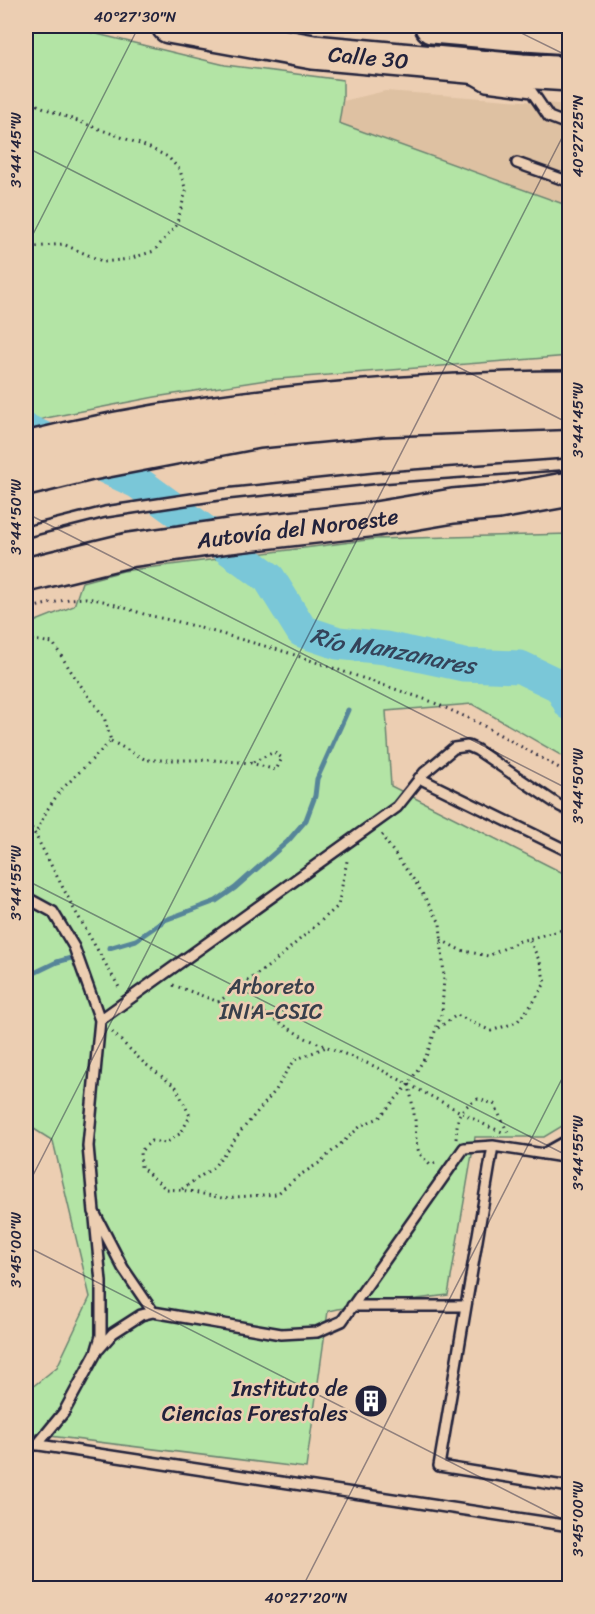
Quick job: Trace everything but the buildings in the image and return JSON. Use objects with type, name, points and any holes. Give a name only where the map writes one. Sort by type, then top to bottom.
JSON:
[{"type":"highway","name":"Calle 30","points":[[169,26],[313,52],[570,74]]},
{"type":"highway","name":"Calle 30","points":[[432,26],[570,37]]},
{"type":"highway","points":[[26,479],[102,461],[381,408],[520,388],[570,387]]},
{"type":"highway","points":[[26,449],[95,433],[249,407],[570,412]]},
{"type":"highway","name":"Autovía del Noroeste","points":[[26,551],[136,526],[286,507],[377,498],[453,506],[498,502],[570,487]]},
{"type":"highway","points":[[377,498],[452,519],[570,510]]},
{"type":"highway","name":"Autovía del Noroeste","points":[[26,575],[129,550],[229,536],[377,498]]},
{"type":"lane","points":[[443,64],[486,86],[532,92],[549,117],[570,125]]},
{"type":"lane","points":[[517,163],[570,182]]},
{"type":"lane","points":[[26,532],[105,512],[225,494],[377,498],[570,464]]},
{"type":"lane","points":[[100,1020],[397,807],[419,778],[454,748],[468,746],[477,750],[570,811]]},
{"type":"lane","points":[[419,778],[570,852]]},
{"type":"lane","points":[[26,899],[53,912],[74,947],[100,1020],[88,1146],[101,1282],[100,1336],[96,1353]]},
{"type":"lane","points":[[543,1154],[570,1139]]},
{"type":"lane","points":[[493,1146],[439,1466],[570,1487]]},
{"type":"lane","points":[[37,1445],[64,1412],[96,1353],[113,1333],[141,1315],[153,1312],[281,1334],[317,1332],[342,1321],[464,1149],[493,1146],[570,1158]]},
{"type":"lane","points":[[94,1212],[123,1268],[153,1312]]},
{"type":"lane","points":[[352,1306],[466,1306]]},
{"type":"lane","points":[[26,1443],[570,1526]]},
{"type":"path","points":[[26,100],[147,147],[168,158],[180,170],[186,192],[176,226],[154,251],[129,260],[104,262],[63,244],[35,248],[26,252]]},
{"type":"path","points":[[26,609],[69,599],[86,598],[286,652],[430,701],[477,722],[570,774]]},
{"type":"path","points":[[26,639],[53,643],[104,717],[111,741],[146,760],[213,760],[251,763],[276,770],[282,758],[274,752],[251,763]]},
{"type":"path","points":[[35,835],[47,810],[60,791],[111,741]]},
{"type":"path","points":[[26,817],[74,909],[127,1001]]},
{"type":"path","points":[[100,1020],[144,1063],[176,1087],[190,1116],[181,1133],[165,1143],[151,1141],[140,1152],[141,1167],[166,1189],[222,1198],[277,1194],[297,1177],[319,1163],[362,1125],[379,1118],[409,1084],[427,1054],[442,1012],[444,977],[440,923],[416,883],[382,836],[391,828]]},
{"type":"path","points":[[218,1002],[273,963],[338,906],[346,864],[356,837]]},
{"type":"path","points":[[441,939],[460,950],[488,957],[520,941],[570,926]]},
{"type":"path","points":[[436,1029],[457,1015],[491,1031],[517,1022],[533,1004],[545,983],[540,962],[529,939]]},
{"type":"path","points":[[157,979],[218,1002],[264,1013],[303,1037],[374,1066],[409,1084],[461,1112],[487,1126],[508,1134],[494,1104],[478,1099],[466,1106],[461,1112],[458,1116],[456,1143]]},
{"type":"path","points":[[181,1190],[214,1167],[276,1090],[295,1060],[326,1047]]},
{"type":"path","points":[[409,1084],[419,1153],[430,1165],[437,1162]]},
{"type":"shaded area","points":[[385,91],[569,105],[569,206],[339,123],[339,102]]},
{"type":"green space","points":[[26,26],[64,26],[225,65],[343,80],[339,123],[569,206],[569,356],[266,380],[155,397],[26,424]]},
{"type":"green space","name":"Arboreto INIA-CSIC","points":[[569,534],[569,760],[472,704],[386,711],[391,786],[569,876],[569,1128],[567,1128],[567,1123],[544,1137],[475,1137],[448,1295],[328,1311],[306,1468],[26,1433],[26,1392],[57,1367],[90,1297],[53,1141],[26,1124],[26,625],[74,606],[82,582],[123,571],[375,539]]},
{"type":"waterway","name":"Río Manzanares","points":[[26,430],[137,482],[269,578],[302,631],[338,643],[385,648],[464,665],[520,667],[560,686],[570,704]]},
{"type":"waterway","points":[[370,658],[380,647]]},
{"type":"waterway","points":[[109,948],[136,940],[165,920],[216,901],[235,888],[288,841],[306,820],[315,796],[317,779],[348,710]]},
{"type":"waterway","points":[[26,977],[71,958]]},
{"type":"place","name":"Instituto de Ciencias Forestales","points":[[371,1401]]}]
